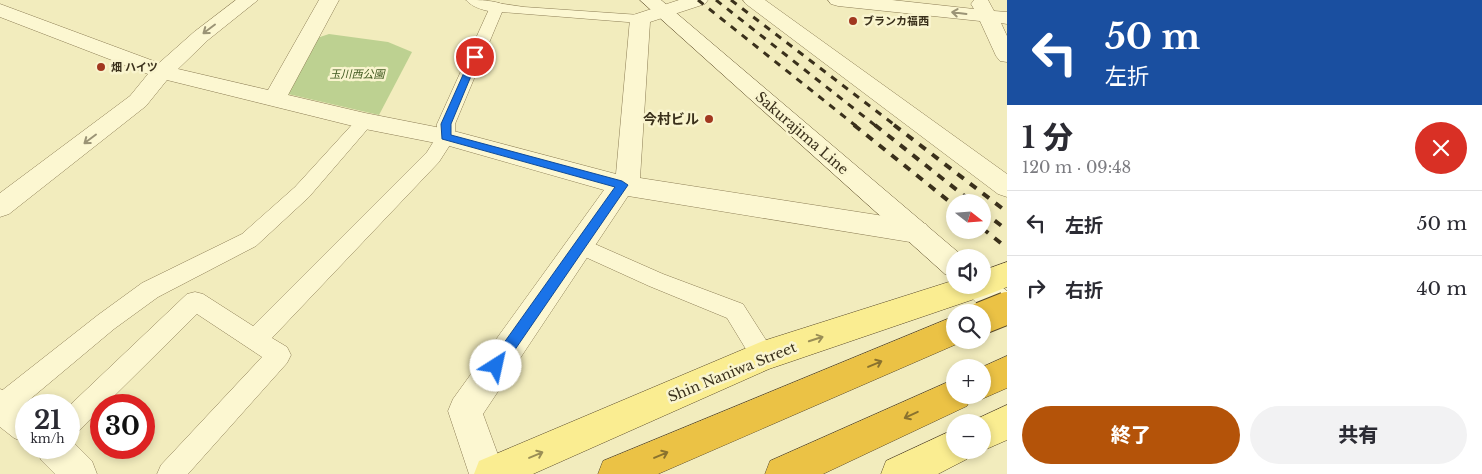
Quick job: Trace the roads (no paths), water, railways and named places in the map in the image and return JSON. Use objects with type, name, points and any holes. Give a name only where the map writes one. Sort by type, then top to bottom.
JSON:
[{"type":"highway","points":[[991,314],[1007,308]]},
{"type":"highway","points":[[616,474],[946,334]]},
{"type":"highway","points":[[991,379],[1007,372]]},
{"type":"highway","points":[[782,474],[946,400]]},
{"type":"main road","points":[[991,280],[1007,274]]},
{"type":"main road","name":"Shin Naniwa Street","points":[[492,474],[763,356],[951,294]]},
{"type":"main road","points":[[991,430],[1007,422]]},
{"type":"main road","points":[[899,474],[946,451]]},
{"type":"street","points":[[2,202],[138,101],[162,72],[200,36],[248,0]]},
{"type":"street","points":[[274,100],[329,0]]},
{"type":"street","points":[[476,0],[497,7]]},
{"type":"street","points":[[488,474],[465,410],[628,176],[651,10],[698,0]]},
{"type":"street","points":[[753,0],[1007,187]]},
{"type":"street","points":[[838,0],[983,8],[1007,18]]},
{"type":"street","points":[[983,8],[1007,56]]},
{"type":"street","points":[[0,10],[162,72],[365,121],[446,137],[622,185],[916,232]]},
{"type":"street","name":"Sakurajima Line","points":[[651,10],[946,258]]},
{"type":"street","points":[[989,294],[1007,308]]},
{"type":"street","points":[[66,459],[79,474]]},
{"type":"lane","points":[[256,340],[433,157],[446,137],[446,124],[497,7],[527,5],[651,10]]},
{"type":"lane","points":[[9,413],[106,322],[150,290],[249,240],[302,192],[365,121]]},
{"type":"lane","points":[[579,246],[656,280],[735,311],[763,356]]},
{"type":"lane","points":[[80,412],[195,301],[279,355],[170,474]]},
{"type":"railway","points":[[698,0],[856,126]]},
{"type":"railway","points":[[716,0],[876,126]]},
{"type":"railway","points":[[731,0],[896,126]]},
{"type":"railway","points":[[854,125],[946,199]]},
{"type":"railway","points":[[875,125],[962,194]]},
{"type":"railway","points":[[894,125],[1007,212]]},
{"type":"railway","points":[[991,218],[1007,230]]},
{"type":"railway","points":[[991,235],[1007,248]]},
{"type":"place","name":"ブランカ福西","points":[[853,21]]},
{"type":"place","name":"畑 ハイツ","points":[[101,67]]},
{"type":"place","name":"今村ビル","points":[[709,119]]},
{"type":"park label","name":"玉川西公園","points":[[357,74]]}]
